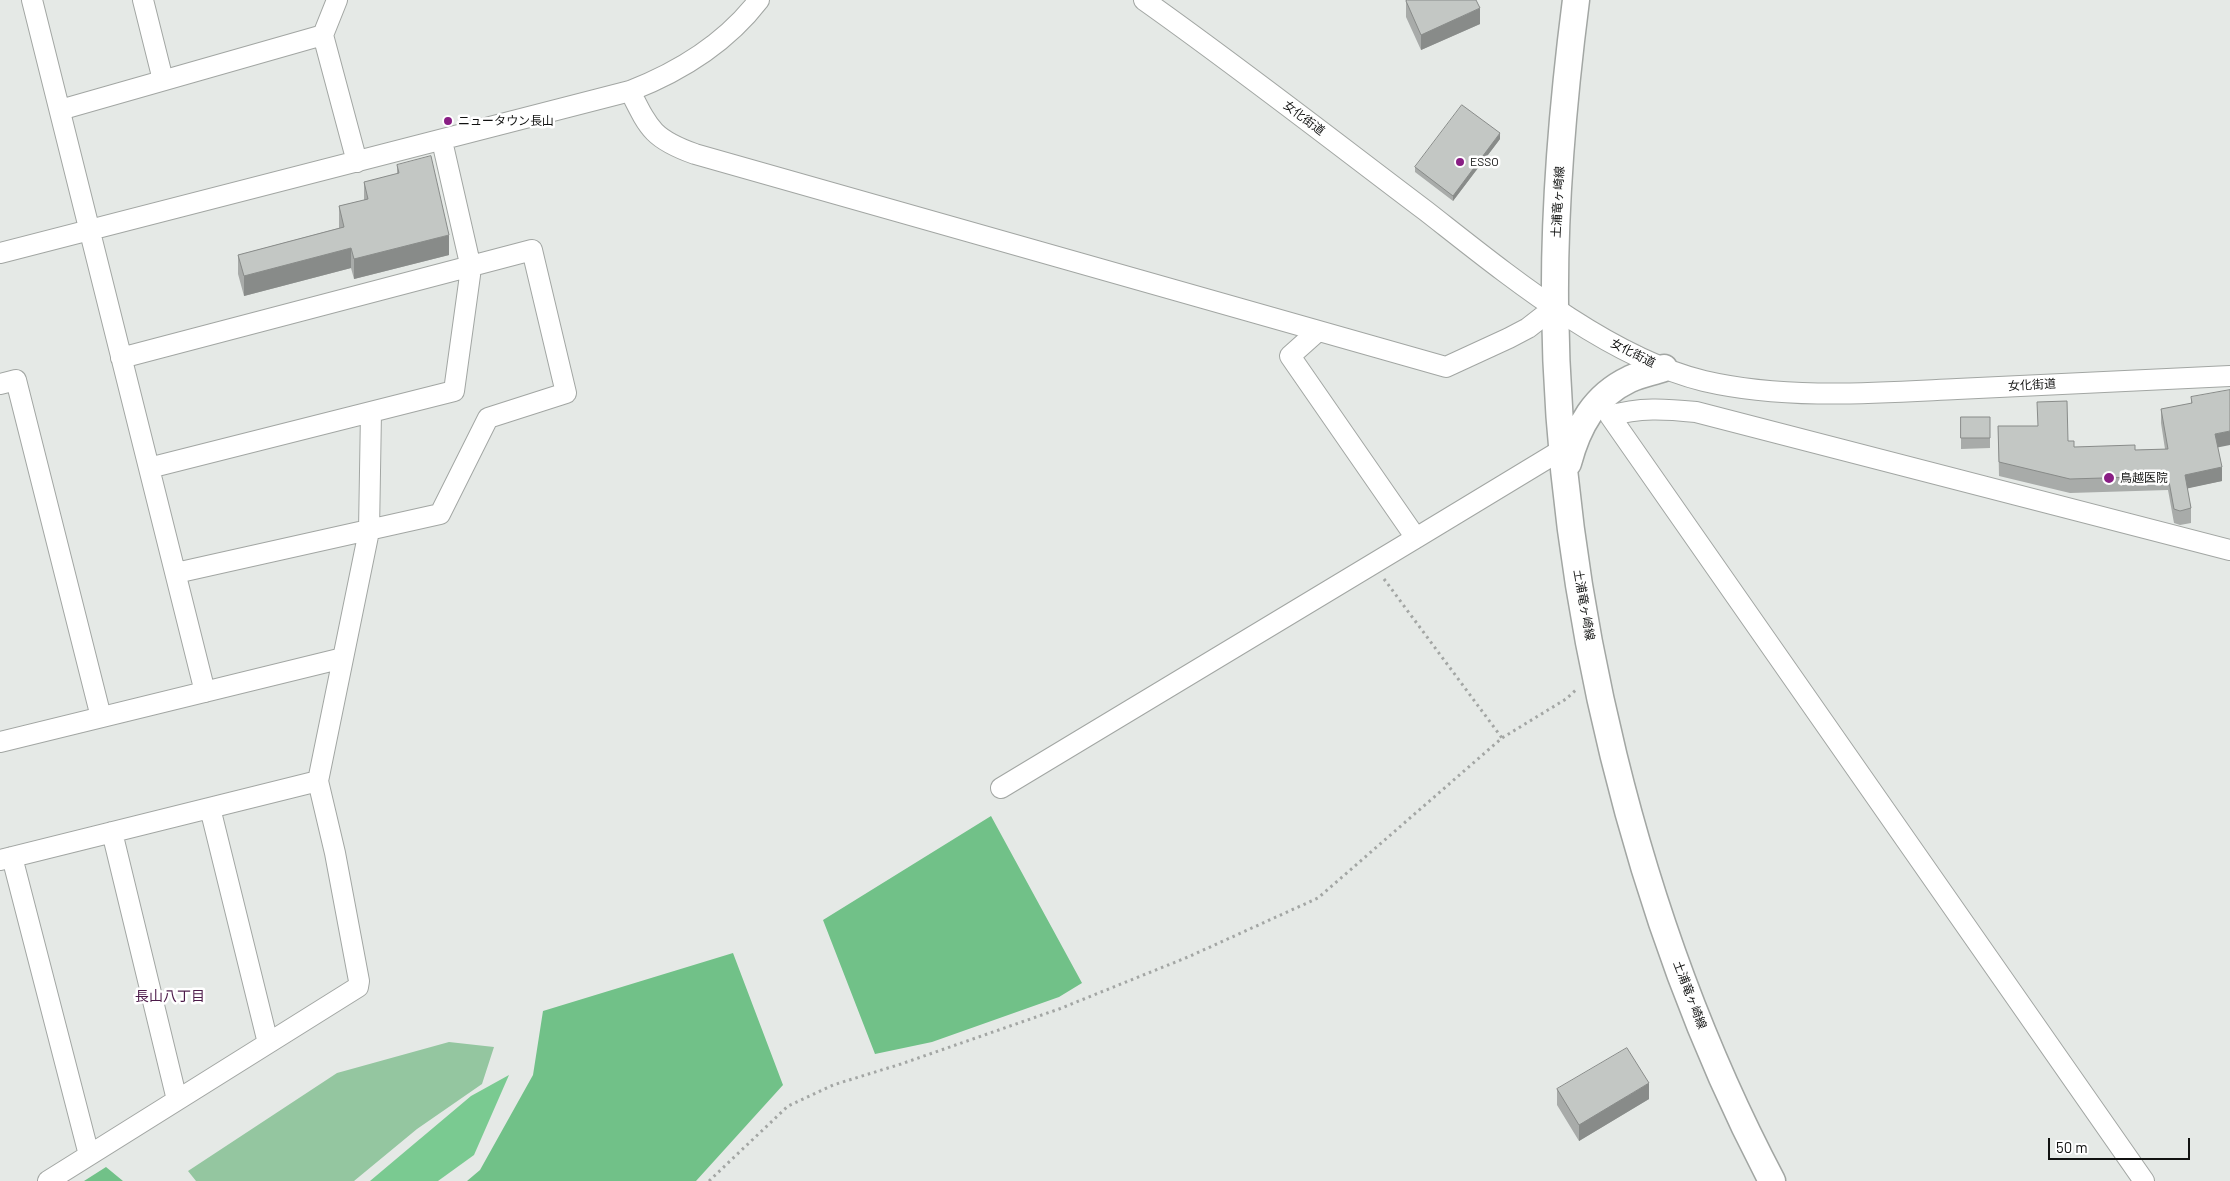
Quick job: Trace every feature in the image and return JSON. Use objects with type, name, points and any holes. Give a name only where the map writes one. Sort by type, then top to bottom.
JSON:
[{"type":"main road","name":"土浦竜ヶ崎線","points":[[1576,0],[1560,155],[1556,230],[1555,306],[1564,461],[1579,581],[1610,739],[1630,817],[1672,947],[1725,1084],[1772,1181]]},
{"type":"main road","points":[[1564,461],[1587,415],[1596,403],[1608,392],[1632,378],[1664,368]]},
{"type":"street","points":[[32,0],[206,692]]},
{"type":"street","points":[[143,0],[163,80]]},
{"type":"street","points":[[337,0],[323,35],[357,162]]},
{"type":"street","points":[[0,253],[442,141],[630,91],[672,72],[705,51],[726,36],[759,0]]},
{"type":"street","name":"女化街道","points":[[1144,0],[1210,46],[1477,250],[1555,306],[1622,348],[1664,368],[1703,380],[1790,393],[1913,391],[2230,376]]},
{"type":"street","points":[[60,110],[323,35]]},
{"type":"street","points":[[630,91],[647,125],[657,137],[681,149],[1446,367],[1528,328],[1555,306]]},
{"type":"street","points":[[149,468],[454,391],[471,268],[442,141]]},
{"type":"street","points":[[121,358],[471,268],[532,250],[566,392],[488,418],[440,514],[176,573]]},
{"type":"street","points":[[1318,331],[1290,356],[1416,538]]},
{"type":"street","points":[[0,384],[16,380],[101,717]]},
{"type":"street","points":[[1696,412],[1703,380]]},
{"type":"street","points":[[2144,1181],[1610,416],[1637,410],[1662,408],[1696,412],[2230,550]]},
{"type":"street","points":[[48,1181],[358,987],[360,981],[335,853],[318,781],[369,531],[371,412]]},
{"type":"street","points":[[1001,788],[1416,538],[1564,461]]},
{"type":"street","points":[[0,742],[343,658]]},
{"type":"street","points":[[89,1155],[6,858],[318,781]]},
{"type":"street","points":[[210,808],[268,1043]]},
{"type":"street","points":[[112,832],[177,1100]]},
{"type":"path","points":[[1373,564],[1502,738]]},
{"type":"path","points":[[709,1181],[788,1106],[833,1085],[901,1064],[1059,1009],[1188,957],[1318,898],[1502,738],[1566,699],[1596,672]]},
{"type":"shaded area","points":[[991,816],[1082,983],[1059,997],[932,1042],[875,1054],[823,920]]},
{"type":"shaded area","points":[[733,953],[783,1085],[696,1181],[467,1181],[480,1170],[533,1075],[543,1011]]},
{"type":"shaded area","points":[[449,1042],[494,1047],[482,1084],[417,1129],[354,1181],[196,1181],[188,1171],[337,1073]]},
{"type":"shaded area","points":[[509,1075],[474,1155],[438,1181],[370,1181],[471,1096]]},
{"type":"shaded area","points":[[106,1167],[123,1181],[84,1181]]},
{"type":"building","points":[[1476,0],[1480,8],[1421,35],[1406,1]]},
{"type":"building","points":[[1462,105],[1500,133],[1453,196],[1415,167]]},
{"type":"building","points":[[431,156],[449,235],[354,259],[351,248],[244,276],[238,255],[344,227],[339,206],[368,199],[364,182],[399,173],[397,165]]},
{"type":"building","points":[[2230,390],[2230,431],[2215,434],[2222,467],[2185,475],[2191,508],[2180,511],[2174,509],[2168,476],[2070,479],[1999,462],[1998,426],[2038,426],[2037,402],[2067,401],[2068,441],[2074,441],[2074,447],[2135,445],[2135,450],[2168,449],[2161,409],[2192,403],[2191,397]]},
{"type":"building","points":[[1961,417],[1990,417],[1990,438],[1961,438]]},
{"type":"building","points":[[1627,1048],[1649,1083],[1579,1125],[1557,1089]]},
{"type":"place","name":"ニュータウン長山","points":[[448,121]]},
{"type":"place","name":"ESSO","points":[[1460,162]]},
{"type":"place","name":"鳥越医院","points":[[2109,478]]},
{"type":"district","name":"長山八丁目","points":[[170,996]]}]
